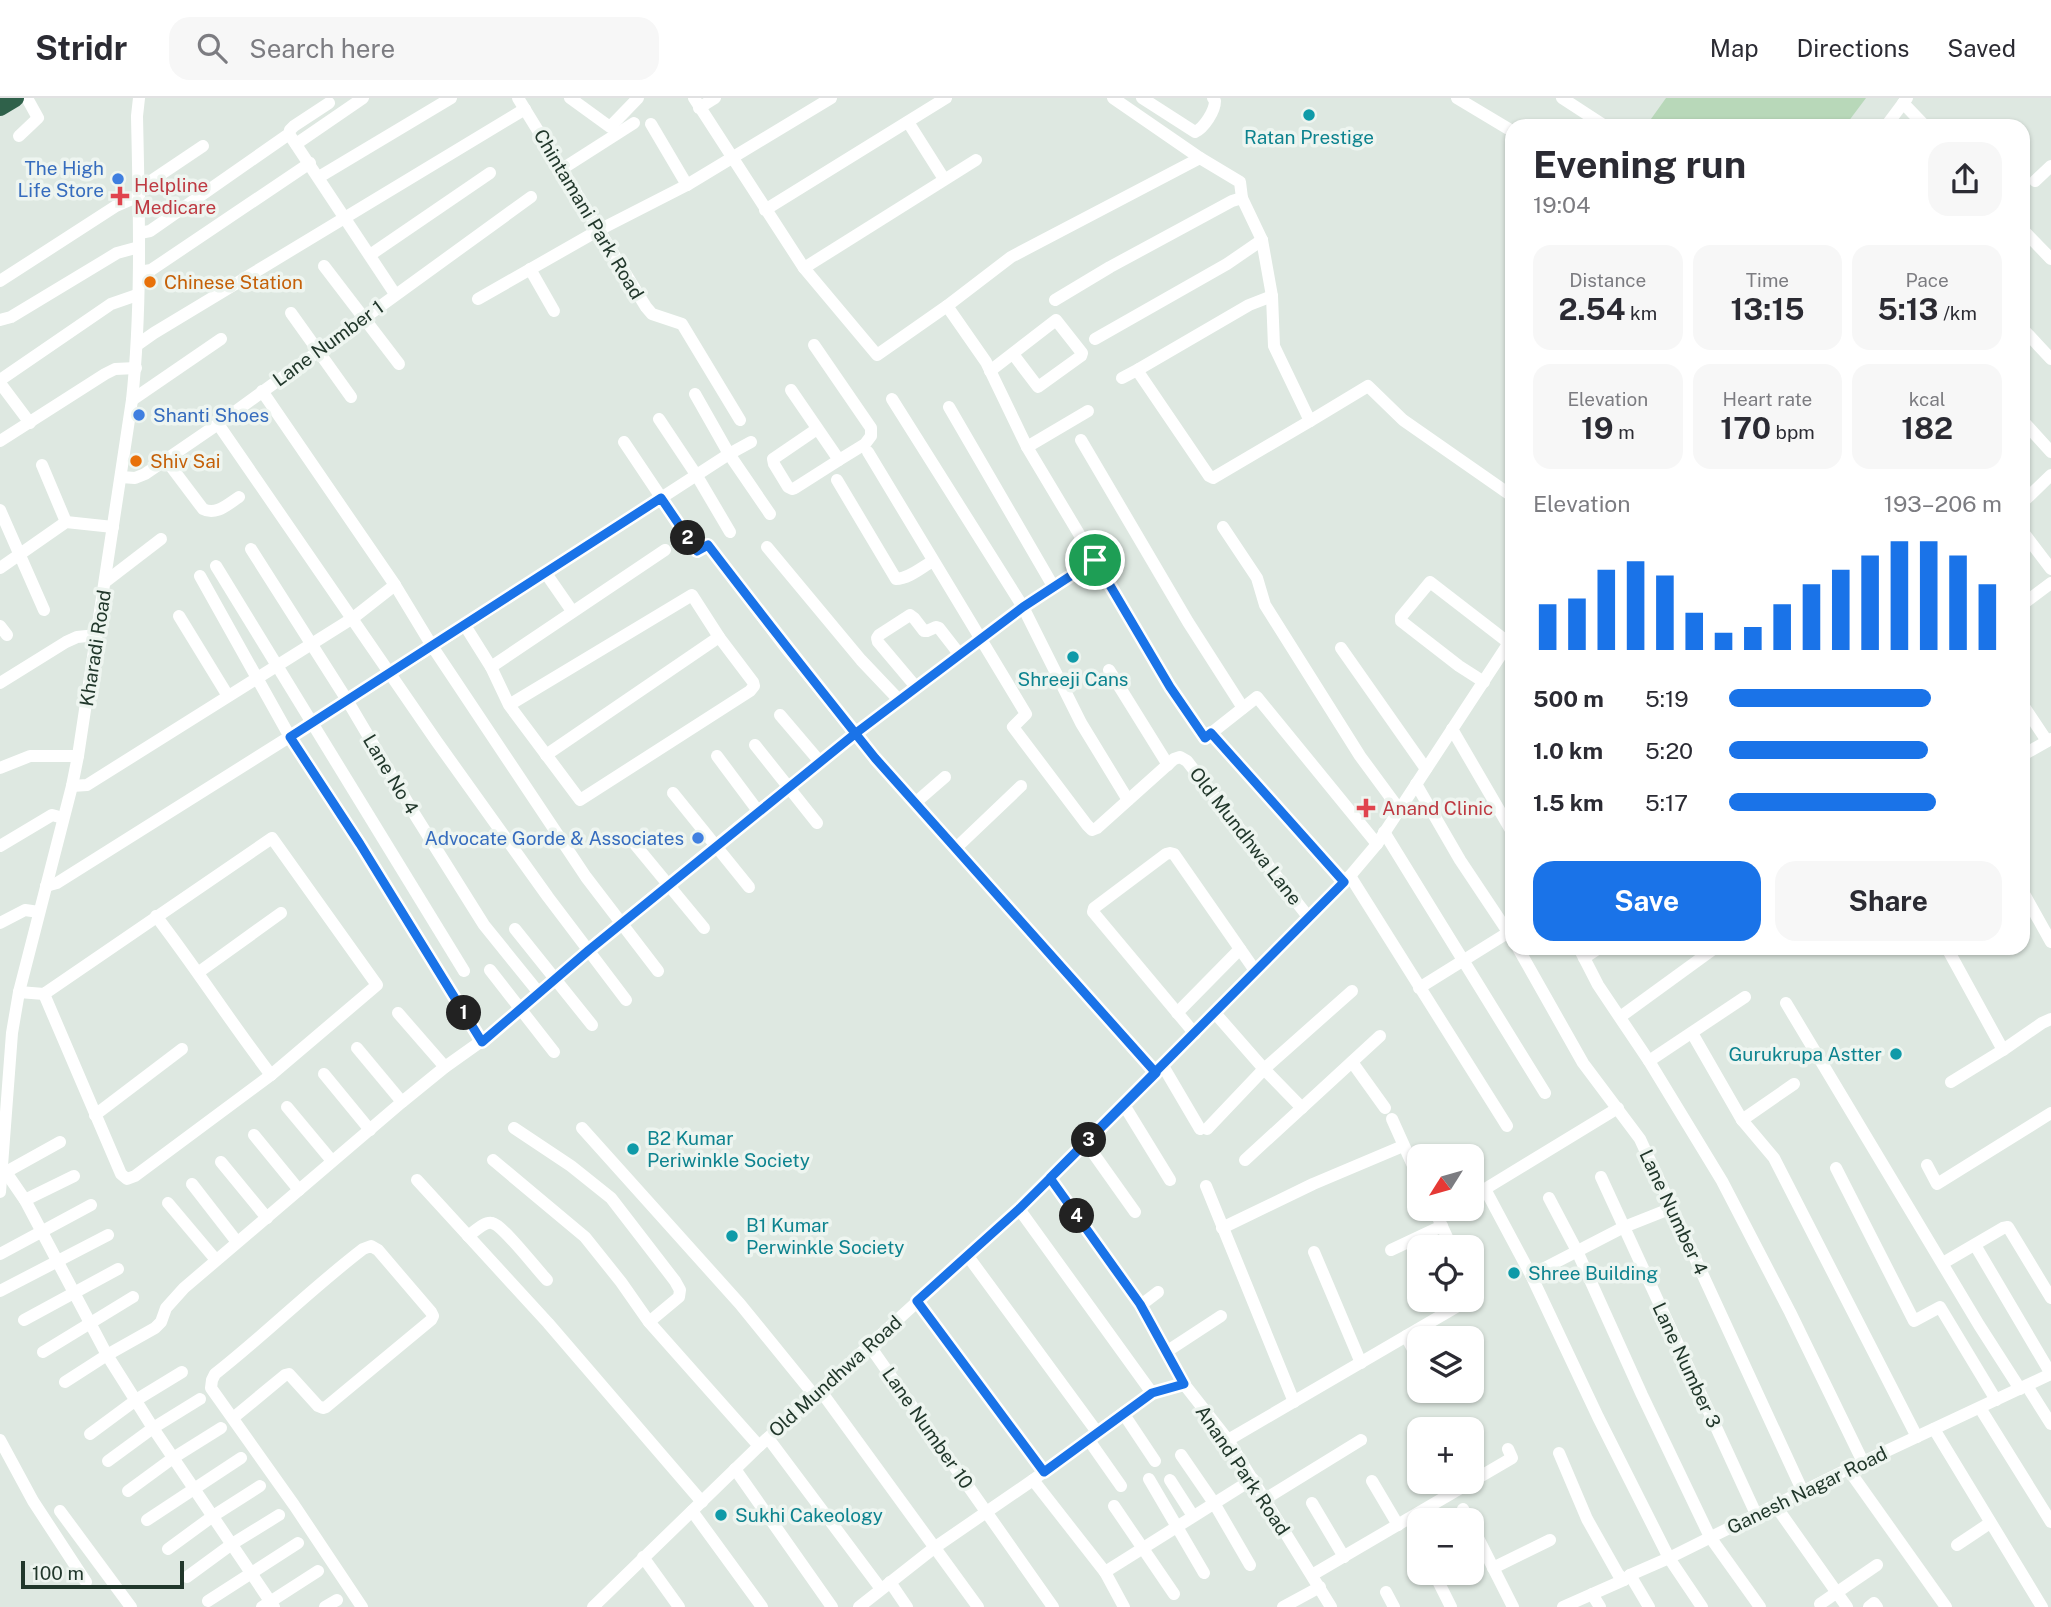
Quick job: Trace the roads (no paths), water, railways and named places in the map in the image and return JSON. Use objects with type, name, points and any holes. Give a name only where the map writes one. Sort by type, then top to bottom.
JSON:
[{"type":"highway","points":[[0,107],[15,98]]},
{"type":"street","points":[[19,136],[38,118],[27,98]]},
{"type":"street","name":"Kharadi Road","points":[[0,1192],[4,1168],[3,1111],[12,1033],[19,992],[78,756],[132,400],[136,368],[139,272],[139,98]]},
{"type":"street","points":[[139,233],[150,231],[293,139],[363,98]]},
{"type":"street","points":[[319,177],[451,98]]},
{"type":"street","points":[[570,98],[610,127],[638,98]]},
{"type":"street","points":[[715,98],[696,103],[804,268],[877,355],[1011,257],[1200,158]]},
{"type":"street","points":[[478,299],[599,230],[687,185],[831,98]]},
{"type":"street","points":[[765,210],[946,98]]},
{"type":"street","points":[[1113,98],[1240,182],[1242,198],[1262,240],[1272,296],[1274,346],[1310,421]]},
{"type":"street","points":[[1142,98],[1195,132],[1200,130],[1215,107],[1213,98]]},
{"type":"street","points":[[1457,98],[1505,127]]},
{"type":"street","points":[[1562,98],[1594,119]]},
{"type":"street","points":[[1891,119],[1905,100],[1920,119]]},
{"type":"street","points":[[329,103],[294,126],[290,130],[293,139],[395,294]]},
{"type":"street","points":[[137,345],[345,218],[522,104]]},
{"type":"street","name":"Chintamani Park Road","points":[[522,104],[646,307],[652,313],[682,324],[740,420]]},
{"type":"street","points":[[908,122],[944,179]]},
{"type":"street","points":[[562,169],[634,123]]},
{"type":"street","points":[[651,124],[687,185]]},
{"type":"street","points":[[0,281],[139,193],[203,146]]},
{"type":"street","points":[[804,268],[976,160]]},
{"type":"street","points":[[139,272],[151,270],[310,163]]},
{"type":"street","points":[[2035,181],[2051,166]]},
{"type":"street","points":[[370,255],[490,173]]},
{"type":"street","name":"Lane Number 1","points":[[121,477],[135,478],[166,460],[531,197]]},
{"type":"street","points":[[1055,300],[1110,267],[1242,198]]},
{"type":"street","points":[[2030,237],[2051,259]]},
{"type":"street","points":[[1095,339],[1227,264],[1262,240]]},
{"type":"street","points":[[0,320],[11,317],[117,253],[139,247]]},
{"type":"street","points":[[324,266],[399,364]]},
{"type":"street","points":[[530,269],[554,311]]},
{"type":"street","points":[[30,423],[0,382],[111,304],[137,295]]},
{"type":"street","points":[[1122,378],[1249,306],[1272,296]]},
{"type":"street","points":[[947,306],[990,371],[1027,447],[1170,687],[1205,738],[1257,697],[1377,844]]},
{"type":"street","points":[[291,313],[351,397]]},
{"type":"street","points":[[990,371],[1056,320],[1082,353],[1038,387],[1013,354]]},
{"type":"street","points":[[2030,336],[2051,359]]},
{"type":"street","points":[[132,400],[221,339]]},
{"type":"street","points":[[814,345],[871,428],[871,436],[865,444],[795,488],[788,486],[773,458],[817,429]]},
{"type":"street","points":[[0,441],[105,374],[115,369],[136,368]]},
{"type":"street","points":[[1139,369],[1139,373],[1209,476],[1213,478],[1368,386],[1403,419],[1505,491]]},
{"type":"street","points":[[791,390],[839,460]]},
{"type":"street","points":[[262,391],[396,585],[432,646],[586,877],[658,971]]},
{"type":"street","points":[[695,394],[729,454],[770,514]]},
{"type":"street","points":[[892,399],[1023,607],[1081,723],[1128,800]]},
{"type":"street","points":[[949,407],[1053,586]]},
{"type":"street","points":[[1027,447],[1088,411]]},
{"type":"street","points":[[659,419],[730,532]]},
{"type":"street","points":[[218,424],[437,742],[626,1000]]},
{"type":"street","points":[[2030,429],[2051,452]]},
{"type":"street","points":[[1081,440],[1188,622],[1243,708]]},
{"type":"street","points":[[624,442],[697,551],[708,545],[785,647],[915,803],[1159,1069],[1204,1129],[1264,1069],[1352,991]]},
{"type":"street","points":[[46,886],[57,883],[290,737],[751,442]]},
{"type":"street","points":[[868,452],[1026,715],[1013,727],[1091,830],[1097,828],[1168,765],[1109,670]]},
{"type":"street","points":[[166,460],[207,512],[218,510],[239,497]]},
{"type":"street","points":[[42,466],[66,522]]},
{"type":"street","points":[[2030,495],[2051,475]]},
{"type":"street","points":[[837,480],[897,579],[905,578],[933,561]]},
{"type":"street","points":[[0,510],[44,610]]},
{"type":"street","points":[[0,568],[66,522],[113,527]]},
{"type":"street","points":[[1223,527],[1257,578],[1265,605],[1360,756],[1399,809]]},
{"type":"street","points":[[105,582],[161,539]]},
{"type":"street","points":[[2030,541],[2051,569]]},
{"type":"street","points":[[767,547],[899,700]]},
{"type":"street","name":"Lane No 4","points":[[251,550],[348,700],[415,815],[484,925],[539,993]]},
{"type":"street","points":[[491,667],[665,550]]},
{"type":"street","points":[[65,1382],[155,1328],[174,1298],[237,1242],[402,1102],[445,1067],[482,1042],[589,950],[788,787],[1023,607],[1095,560]]},
{"type":"street","points":[[216,566],[464,971]]},
{"type":"street","points":[[545,572],[572,611]]},
{"type":"street","points":[[200,576],[290,737],[360,844],[482,1042]]},
{"type":"street","points":[[1484,682],[1401,621],[1401,617],[1430,582],[1505,637]]},
{"type":"street","points":[[2030,599],[2051,583]]},
{"type":"street","points":[[72,786],[87,785],[353,618],[396,585]]},
{"type":"street","points":[[464,624],[491,667],[509,705],[580,800],[754,686],[692,595],[509,705]]},
{"type":"street","points":[[916,687],[878,642],[879,635],[910,615],[923,631],[939,628],[960,654]]},
{"type":"street","points":[[179,616],[228,696]]},
{"type":"street","points":[[0,683],[76,637],[97,635]]},
{"type":"street","points":[[546,755],[719,637]]},
{"type":"street","points":[[1341,648],[1426,769]]},
{"type":"street","name":"Old Mundhwa Road","points":[[599,1605],[643,1557],[764,1442],[1019,1209],[1347,879],[1377,844],[1505,650]]},
{"type":"street","points":[[2030,714],[2049,740],[2030,751]]},
{"type":"street","points":[[780,715],[820,762]]},
{"type":"street","points":[[1452,729],[1505,820]]},
{"type":"street","points":[[1211,733],[1347,879],[1507,1126]]},
{"type":"street","points":[[754,745],[817,823]]},
{"type":"street","points":[[0,768],[30,756],[78,756]]},
{"type":"street","points":[[717,757],[758,811]]},
{"type":"street","name":"Old Mundhwa Lane","points":[[1168,765],[1181,757],[1187,761],[1309,918]]},
{"type":"street","points":[[915,803],[945,777]]},
{"type":"street","points":[[1416,784],[1460,860],[1505,928]]},
{"type":"street","points":[[956,848],[1021,786]]},
{"type":"street","points":[[673,793],[749,887]]},
{"type":"street","points":[[0,846],[52,816],[63,818]]},
{"type":"street","points":[[1384,832],[1545,1093]]},
{"type":"street","points":[[19,992],[44,994],[272,838],[377,985],[271,1075],[135,1176],[127,1179],[121,1174],[44,994]]},
{"type":"street","points":[[633,842],[704,928]]},
{"type":"street","points":[[1195,1034],[1093,912],[1094,908],[1166,854],[1174,854],[1256,972]]},
{"type":"street","points":[[2030,904],[2051,942]]},
{"type":"street","points":[[0,923],[25,910],[39,912]]},
{"type":"street","points":[[199,972],[281,913]]},
{"type":"street","points":[[156,916],[271,1075]]},
{"type":"street","points":[[515,929],[592,1025]]},
{"type":"street","points":[[1419,988],[1505,938]]},
{"type":"street","points":[[1177,1013],[1240,949]]},
{"type":"street","name":"Lane Number 4","points":[[1522,955],[1583,1063],[1640,1139],[1803,1492]]},
{"type":"street","points":[[1582,955],[1598,985],[1649,1061],[1721,1181],[1790,1312],[1863,1462]]},
{"type":"street","points":[[1620,1017],[1705,955]]},
{"type":"street","points":[[1951,955],[2003,1050]]},
{"type":"street","points":[[490,970],[554,1052]]},
{"type":"street","points":[[1649,1061],[1745,997]]},
{"type":"street","points":[[1786,1003],[1979,1325],[2051,1424]]},
{"type":"street","points":[[398,1013],[445,1067]]},
{"type":"street","points":[[1215,1013],[1302,1108]]},
{"type":"street","points":[[1951,1082],[2051,1019]]},
{"type":"street","points":[[1692,1033],[1742,1119],[1774,1158],[1917,1437]]},
{"type":"street","points":[[1245,1160],[1380,1036]]},
{"type":"street","points":[[357,1048],[402,1102]]},
{"type":"street","points":[[95,1115],[182,1049]]},
{"type":"street","points":[[1352,1062],[1388,1113],[1407,1154]]},
{"type":"street","points":[[324,1074],[370,1130]]},
{"type":"street","points":[[1742,1119],[1794,1084]]},
{"type":"street","points":[[1124,1105],[1170,1180]]},
{"type":"street","points":[[287,1107],[332,1161]]},
{"type":"street","points":[[1618,1108],[1485,1189],[1531,1275],[1669,1558],[1702,1607]]},
{"type":"street","points":[[1927,1165],[1937,1184],[2051,1113]]},
{"type":"street","points":[[514,1128],[571,1166],[611,1198],[675,1281],[680,1290],[679,1297],[649,1322]]},
{"type":"street","points":[[582,1128],[663,1216],[817,1393],[978,1607]]},
{"type":"street","points":[[254,1135],[299,1190]]},
{"type":"street","points":[[60,1142],[4,1168],[107,1355],[251,1573],[269,1605],[318,1571]]},
{"type":"street","points":[[1086,1143],[1135,1212]]},
{"type":"street","points":[[1222,1228],[1313,1184],[1403,1146]]},
{"type":"street","points":[[492,1160],[585,1237],[649,1322],[764,1442],[886,1586],[907,1607]]},
{"type":"street","points":[[221,1162],[267,1218]]},
{"type":"street","points":[[1836,1168],[1914,1321],[1940,1307],[1996,1400]]},
{"type":"street","points":[[24,1200],[74,1176]]},
{"type":"street","name":"Lane Number 3","points":[[1601,1177],[1756,1514]]},
{"type":"street","points":[[1050,1178],[1140,1304],[1184,1384]]},
{"type":"street","points":[[417,1180],[548,1323],[697,1507],[762,1607]]},
{"type":"street","points":[[192,1184],[237,1242]]},
{"type":"street","points":[[1206,1186],[1294,1402]]},
{"type":"street","points":[[1549,1198],[1577,1251],[1710,1537],[1759,1607]]},
{"type":"street","points":[[168,1203],[216,1260]]},
{"type":"street","points":[[0,1254],[91,1205]]},
{"type":"street","points":[[1531,1275],[1624,1227],[1672,1208]]},
{"type":"street","points":[[1019,1209],[1152,1393]]},
{"type":"street","points":[[1439,1222],[1445,1235]]},
{"type":"street","points":[[468,1236],[488,1223],[494,1223],[547,1280]]},
{"type":"street","points":[[1391,1250],[1441,1226]]},
{"type":"street","points":[[1943,1263],[2008,1227],[2051,1298]]},
{"type":"street","points":[[0,1291],[108,1235]]},
{"type":"street","points":[[1975,1245],[2051,1374]]},
{"type":"street","points":[[233,1418],[289,1374],[318,1406],[326,1407],[431,1320],[431,1312],[378,1250],[371,1246],[319,1285],[215,1374],[212,1380],[211,1388],[362,1607]]},
{"type":"street","points":[[1314,1252],[1361,1363]]},
{"type":"street","points":[[967,1255],[1092,1436],[1121,1486]]},
{"type":"street","points":[[24,1320],[118,1269]]},
{"type":"street","points":[[1140,1304],[1158,1292]]},
{"type":"street","points":[[43,1352],[133,1297]]},
{"type":"street","points":[[917,1301],[1044,1472]]},
{"type":"street","points":[[1228,1440],[1448,1312]]},
{"type":"street","points":[[1166,1352],[1221,1316]]},
{"type":"street","name":"Lane Number 10","points":[[869,1345],[1053,1607]]},
{"type":"street","points":[[90,1434],[182,1372]]},
{"type":"street","name":"Ganesh Nagar Road","points":[[1563,1607],[2051,1374]]},
{"type":"street","name":"Anand Park Road","points":[[862,1606],[934,1548],[1152,1393],[1184,1384],[1228,1440],[1331,1607]]},
{"type":"street","points":[[108,1461],[153,1428],[201,1399]]},
{"type":"street","points":[[1980,1408],[2051,1522]]},
{"type":"street","points":[[1123,1413],[1155,1461]]},
{"type":"street","points":[[128,1491],[221,1428]]},
{"type":"street","points":[[1934,1429],[2042,1607]]},
{"type":"street","points":[[0,1440],[40,1512],[86,1582]]},
{"type":"street","points":[[1265,1499],[1361,1440]]},
{"type":"street","points":[[1484,1472],[1512,1458],[1508,1449]]},
{"type":"street","points":[[1559,1453],[1587,1519],[1618,1574],[1627,1578],[1649,1607]]},
{"type":"street","points":[[1181,1455],[1214,1503],[1250,1565]]},
{"type":"street","points":[[147,1520],[241,1458]]},
{"type":"street","points":[[736,1469],[832,1607]]},
{"type":"street","points":[[1848,1469],[1946,1607]]},
{"type":"street","points":[[1149,1479],[1204,1573]]},
{"type":"street","points":[[1105,1572],[1253,1479]]},
{"type":"street","points":[[1033,1480],[1105,1572],[1124,1607]]},
{"type":"street","points":[[1170,1480],[1193,1516]]},
{"type":"street","points":[[1372,1481],[1398,1525]]},
{"type":"street","points":[[168,1549],[260,1486]]},
{"type":"street","points":[[1312,1575],[1398,1525],[1442,1494]]},
{"type":"street","points":[[1312,1503],[1343,1557]]},
{"type":"street","points":[[1114,1506],[1174,1594]]},
{"type":"street","points":[[1775,1506],[1847,1607]]},
{"type":"street","points":[[60,1511],[131,1607]]},
{"type":"street","points":[[187,1577],[232,1544],[279,1515]]},
{"type":"street","points":[[1957,1545],[1990,1523]]},
{"type":"street","points":[[1493,1568],[1550,1540]]},
{"type":"street","points":[[208,1601],[299,1543]]},
{"type":"street","points":[[1484,1550],[1513,1607]]},
{"type":"street","points":[[643,1557],[680,1607]]},
{"type":"street","points":[[1821,1604],[1877,1565]]},
{"type":"street","points":[[1440,1585],[1451,1607]]},
{"type":"street","points":[[1283,1607],[1320,1587]]},
{"type":"street","points":[[1386,1592],[1394,1607]]},
{"type":"street","points":[[1592,1594],[1600,1607]]},
{"type":"street","points":[[325,1607],[337,1600]]},
{"type":"street","points":[[1869,1607],[1874,1603],[1877,1607]]},
{"type":"place","name":"Ratan Prestige","points":[[1309,115]]},
{"type":"place","name":"The High Life Store","points":[[118,179]]},
{"type":"place","name":"Helpline Medicare","points":[[120,196]]},
{"type":"place","name":"Chinese Station","points":[[150,282]]},
{"type":"place","name":"Shanti Shoes","points":[[139,415]]},
{"type":"place","name":"Shiv Sai","points":[[136,461]]},
{"type":"place","name":"Shreeji Cans","points":[[1073,657]]},
{"type":"place","name":"Anand Clinic","points":[[1366,808]]},
{"type":"place","name":"Advocate Gorde & Associates","points":[[698,838]]},
{"type":"place","name":"Gurukrupa Astter","points":[[1896,1054]]},
{"type":"place","name":"B2 Kumar Periwinkle Society","points":[[633,1149]]},
{"type":"place","name":"B1 Kumar Perwinkle Society","points":[[732,1236]]},
{"type":"place","name":"Shree Building","points":[[1514,1273]]},
{"type":"place","name":"Sukhi Cakeology","points":[[721,1515]]}]
